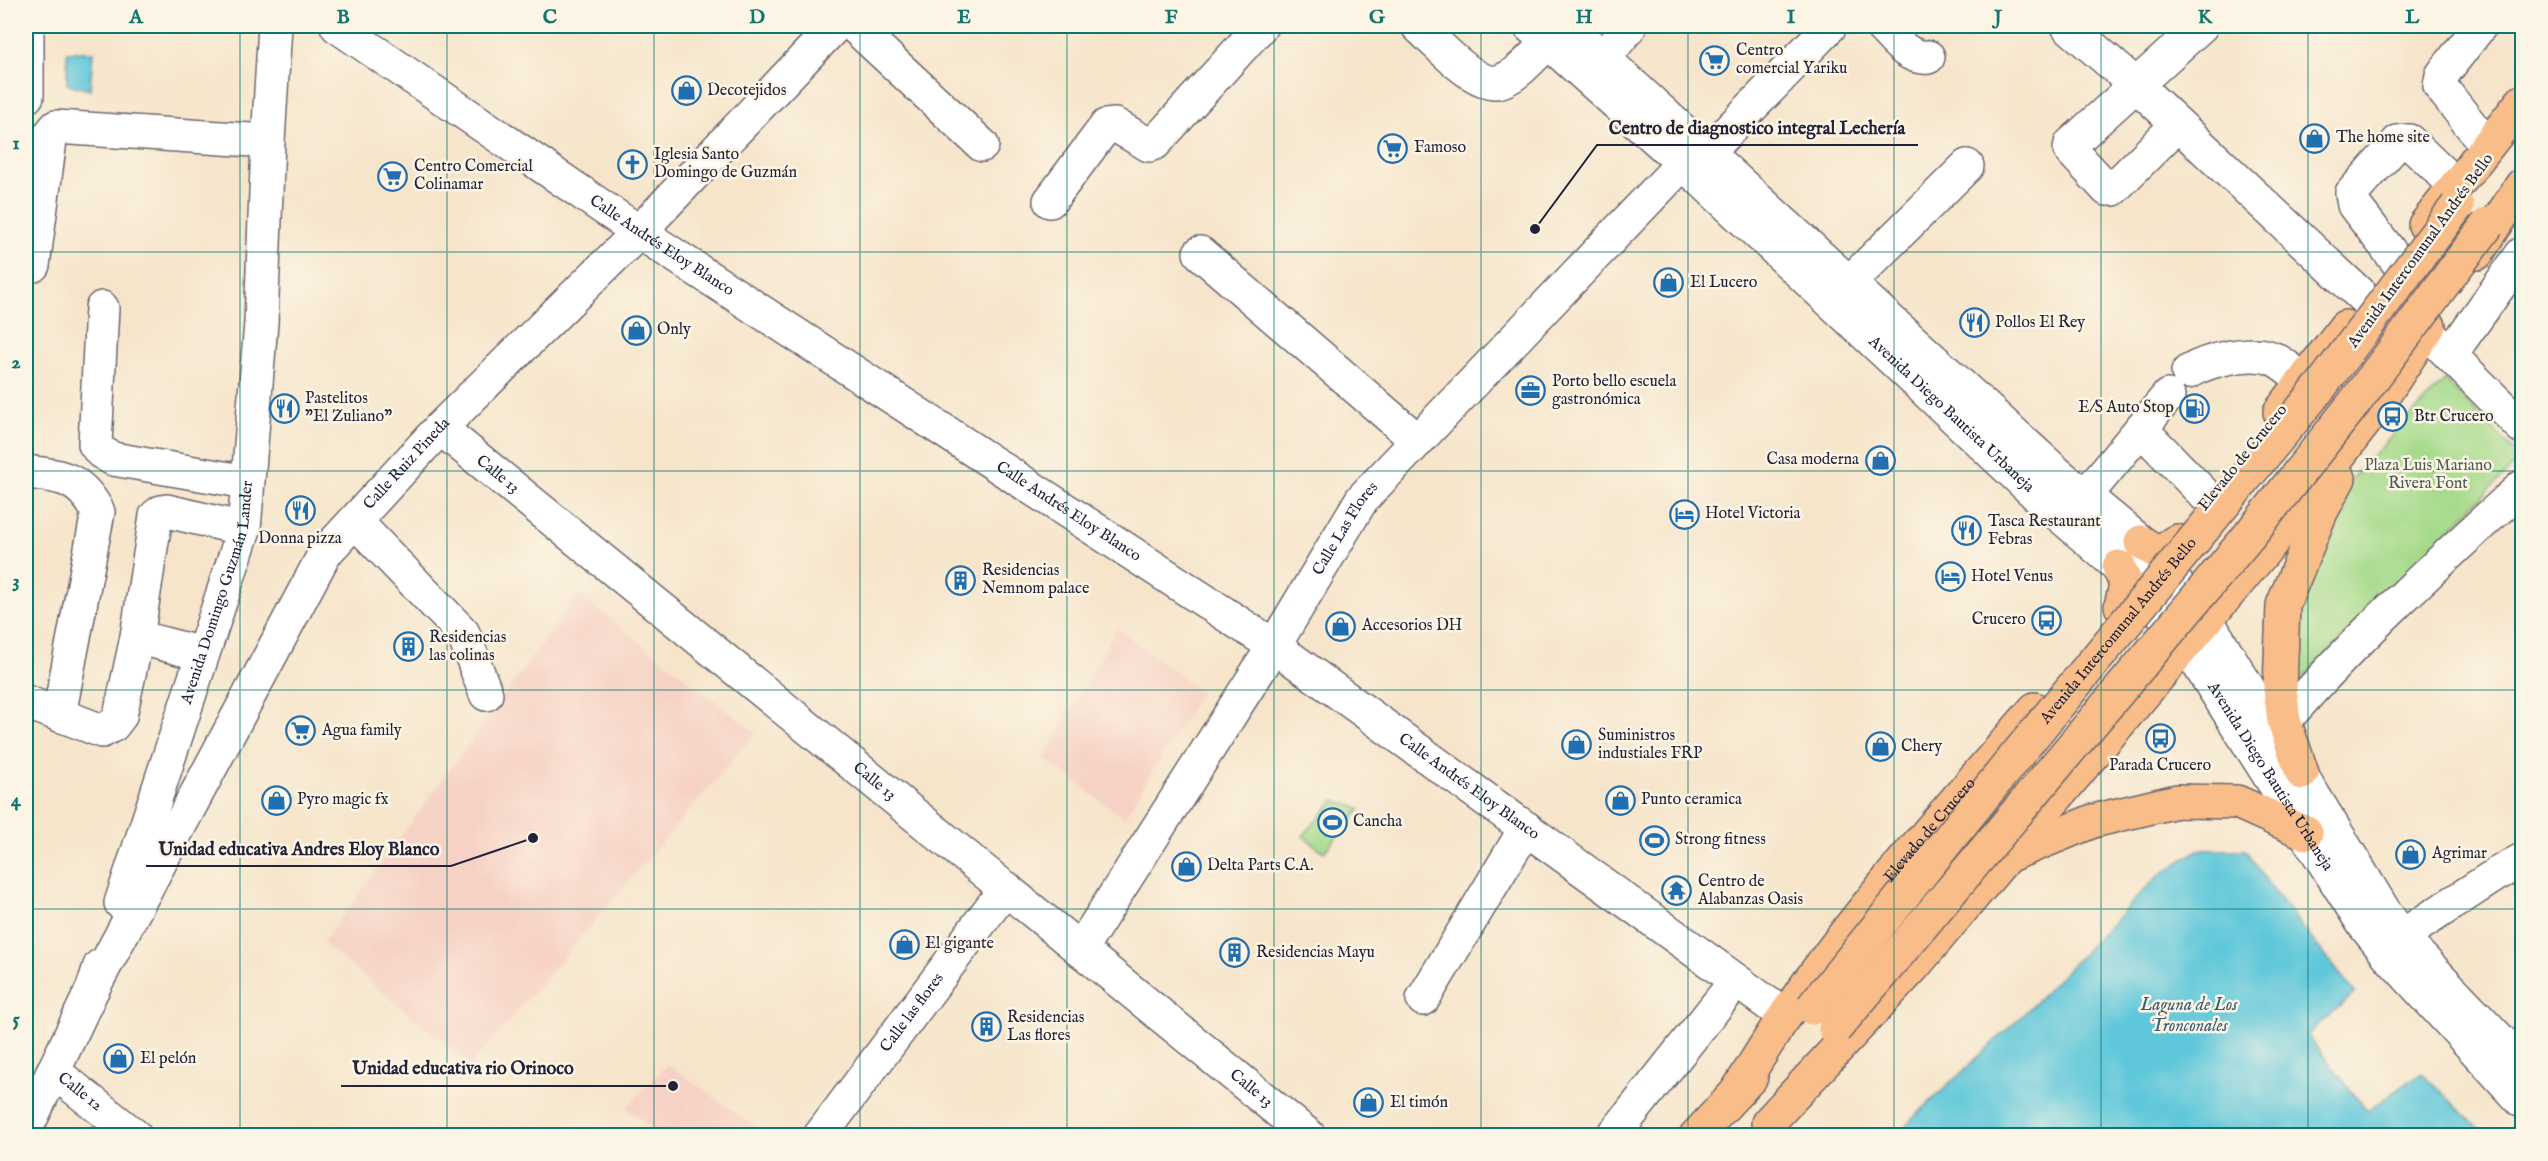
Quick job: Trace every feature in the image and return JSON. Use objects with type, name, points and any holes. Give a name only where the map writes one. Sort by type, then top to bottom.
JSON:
[{"type":"main road","name":"Elevado de Crucero","points":[[1811,1018],[1837,946],[2126,586],[2159,548],[2210,500],[2397,261],[2457,196],[2487,146],[2523,102]]},
{"type":"main road","name":"Avenida Intercomunal Andrés Bello","points":[[1763,1129],[1811,1018],[2011,762],[2321,386],[2457,196],[2523,111]]},
{"type":"main road","name":"Avenida Intercomunal Andrés Bello","points":[[1696,1136],[1811,1018],[2248,537],[2355,402],[2523,175]]},
{"type":"main road","points":[[1763,1129],[1914,966],[2271,543],[2374,410],[2523,185]]},
{"type":"main road","points":[[2302,773],[2284,721],[2280,689],[2283,605],[2321,512],[2374,410]]},
{"type":"main road","points":[[2008,856],[2093,821],[2177,801],[2237,802],[2306,833]]},
{"type":"street","points":[[27,26],[27,96]]},
{"type":"street","name":"Avenida Domingo Guzmán Lander","points":[[26,1130],[93,988],[244,529],[261,323],[275,26]]},
{"type":"street","name":"Calle Andrés Eloy Blanco","points":[[337,26],[639,232],[1274,646],[1736,981],[1811,1018]]},
{"type":"street","name":"Calle Ruiz Pineda","points":[[93,988],[325,553],[440,428],[639,232],[835,26]]},
{"type":"street","points":[[854,26],[982,145]]},
{"type":"street","points":[[1050,201],[1106,126],[1115,125],[1149,146],[1155,143],[1261,26]]},
{"type":"street","points":[[1418,26],[1474,77],[1488,82],[1499,82],[1510,76],[1549,31]]},
{"type":"street","points":[[1604,58],[1630,26]]},
{"type":"street","name":"Calle Las Flores","points":[[1080,950],[1274,646],[1362,499],[1695,158],[1830,26]]},
{"type":"street","points":[[1881,26],[1917,58],[1928,57]]},
{"type":"street","points":[[2068,26],[2136,85],[2366,300]]},
{"type":"street","points":[[2177,125],[2118,187],[2113,189],[2107,189],[2070,148],[2071,144],[2202,26]]},
{"type":"street","points":[[2480,26],[2442,75],[2440,86],[2487,146]]},
{"type":"street","name":"Avenida Diego Bautista Urbaneja","points":[[1549,31],[1604,58],[1695,158],[2042,500],[2126,586],[2164,615],[2185,643],[2364,925],[2389,956],[2523,1101]]},
{"type":"street","name":"Avenida Diego Bautista Urbaneja","points":[[1549,31],[1695,158],[1849,283],[2056,472],[2159,548],[2302,773],[2384,911],[2402,936],[2523,1062]]},
{"type":"street","points":[[33,265],[51,133],[56,127],[268,141]]},
{"type":"street","points":[[2397,261],[2354,206],[2352,194],[2398,142],[2409,141],[2457,196]]},
{"type":"street","points":[[1849,283],[1967,166]]},
{"type":"street","points":[[1200,253],[1418,441]]},
{"type":"street","points":[[2450,355],[2523,254]]},
{"type":"street","points":[[102,308],[95,444],[101,452],[113,459],[247,482]]},
{"type":"street","points":[[2426,331],[2523,427]]},
{"type":"street","points":[[2086,495],[2178,384],[2202,364],[2220,359],[2261,356],[2275,359],[2304,381]]},
{"type":"street","name":"Calle 13","points":[[440,428],[1309,1136]]},
{"type":"street","points":[[2141,429],[2210,500]]},
{"type":"street","points":[[26,472],[60,476],[75,483],[91,498],[98,512],[59,716]]},
{"type":"street","points":[[2284,721],[2318,682],[2462,541],[2523,487]]},
{"type":"street","points":[[26,702],[102,731],[113,725],[120,716],[137,637],[156,516],[167,511],[244,529]]},
{"type":"street","points":[[355,521],[463,633],[486,694]]},
{"type":"street","points":[[137,637],[202,654]]},
{"type":"street","points":[[1423,999],[1526,828]]},
{"type":"street","points":[[2402,936],[2497,874],[2523,860]]},
{"type":"street","name":"Calle las flores","points":[[820,1136],[1006,888]]},
{"type":"street","points":[[1613,1136],[1736,981]]},
{"type":"street","name":"Calle 12","points":[[53,1071],[135,1136]]},
{"type":"shaded area","points":[[578,594],[756,733],[471,1065],[323,943]]},
{"type":"shaded area","points":[[1117,628],[1201,692],[1124,818],[1044,758]]},
{"type":"shaded area","points":[[668,1064],[767,1135],[660,1135],[626,1108]]},
{"type":"green space","name":"Plaza Luis Mariano Rivera Font","points":[[2445,380],[2521,458],[2293,688],[2291,608],[2347,483]]},
{"type":"green space","name":"Cancha","points":[[1335,800],[1361,809],[1324,852],[1303,836]]},
{"type":"water","points":[[67,52],[93,52],[90,90],[67,84]]},
{"type":"water","name":"Laguna de Los Tronconales","points":[[2198,850],[2245,850],[2275,893],[2355,993],[2307,1035],[2367,1111],[2422,1073],[2485,1135],[1895,1135],[2024,1014],[2159,875]]},
{"type":"place","name":"Centro comercial Yariku","points":[[1715,60]]},
{"type":"place","name":"Decotejidos","points":[[686,91]]},
{"type":"place","name":"The home site","points":[[2315,138]]},
{"type":"place","name":"Famoso","points":[[1393,148]]},
{"type":"place","name":"Iglesia Santo Domingo de Guzmán","points":[[633,164]]},
{"type":"place","name":"Centro Comercial Colinamar","points":[[393,176]]},
{"type":"place","name":"Centro de diagnostico integral Lechería","points":[[1535,229]]},
{"type":"place","name":"El Lucero","points":[[1669,283]]},
{"type":"place","name":"Pollos El Rey","points":[[1974,323]]},
{"type":"place","name":"Only","points":[[636,330]]},
{"type":"place","name":"Porto bello escuela gastronómica","points":[[1531,391]]},
{"type":"place","name":"Pastelitos \"El Zuliano\"","points":[[284,408]]},
{"type":"place","name":"E/S Auto Stop","points":[[2195,408]]},
{"type":"place","name":"Btr Crucero","points":[[2393,417]]},
{"type":"place","name":"Casa moderna","points":[[1880,460]]},
{"type":"place","name":"Donna pizza","points":[[300,511]]},
{"type":"place","name":"Hotel Victoria","points":[[1684,514]]},
{"type":"place","name":"Tasca Restaurant Febras","points":[[1967,531]]},
{"type":"place","name":"Hotel Venus","points":[[1950,577]]},
{"type":"place","name":"Residencias Nemnom palace","points":[[961,580]]},
{"type":"place","name":"Crucero","points":[[2047,620]]},
{"type":"place","name":"Accesorios DH","points":[[1341,626]]},
{"type":"place","name":"Residencias las colinas","points":[[408,647]]},
{"type":"place","name":"Agua family","points":[[301,731]]},
{"type":"place","name":"Parada Crucero","points":[[2160,738]]},
{"type":"place","name":"Suministros industiales FRP","points":[[1577,745]]},
{"type":"place","name":"Chery","points":[[1880,747]]},
{"type":"place","name":"Pyro magic fx","points":[[276,800]]},
{"type":"place","name":"Punto ceramica","points":[[1620,800]]},
{"type":"place","name":"Cancha","points":[[1332,822]]},
{"type":"place","name":"Unidad educativa Andres Eloy Blanco","points":[[533,838]]},
{"type":"place","name":"Strong fitness","points":[[1654,840]]},
{"type":"place","name":"Agrimar","points":[[2411,854]]},
{"type":"place","name":"Delta Parts C.A.","points":[[1186,866]]},
{"type":"place","name":"Centro de Alabanzas Oasis","points":[[1677,891]]},
{"type":"place","name":"El gigante","points":[[904,944]]},
{"type":"place","name":"Residencias Mayu","points":[[1235,953]]},
{"type":"place","name":"Residencias Las flores","points":[[986,1027]]},
{"type":"place","name":"El pelón","points":[[119,1059]]},
{"type":"place","name":"Unidad educativa rio Orinoco","points":[[673,1086]]},
{"type":"place","name":"El timón","points":[[1369,1103]]}]
